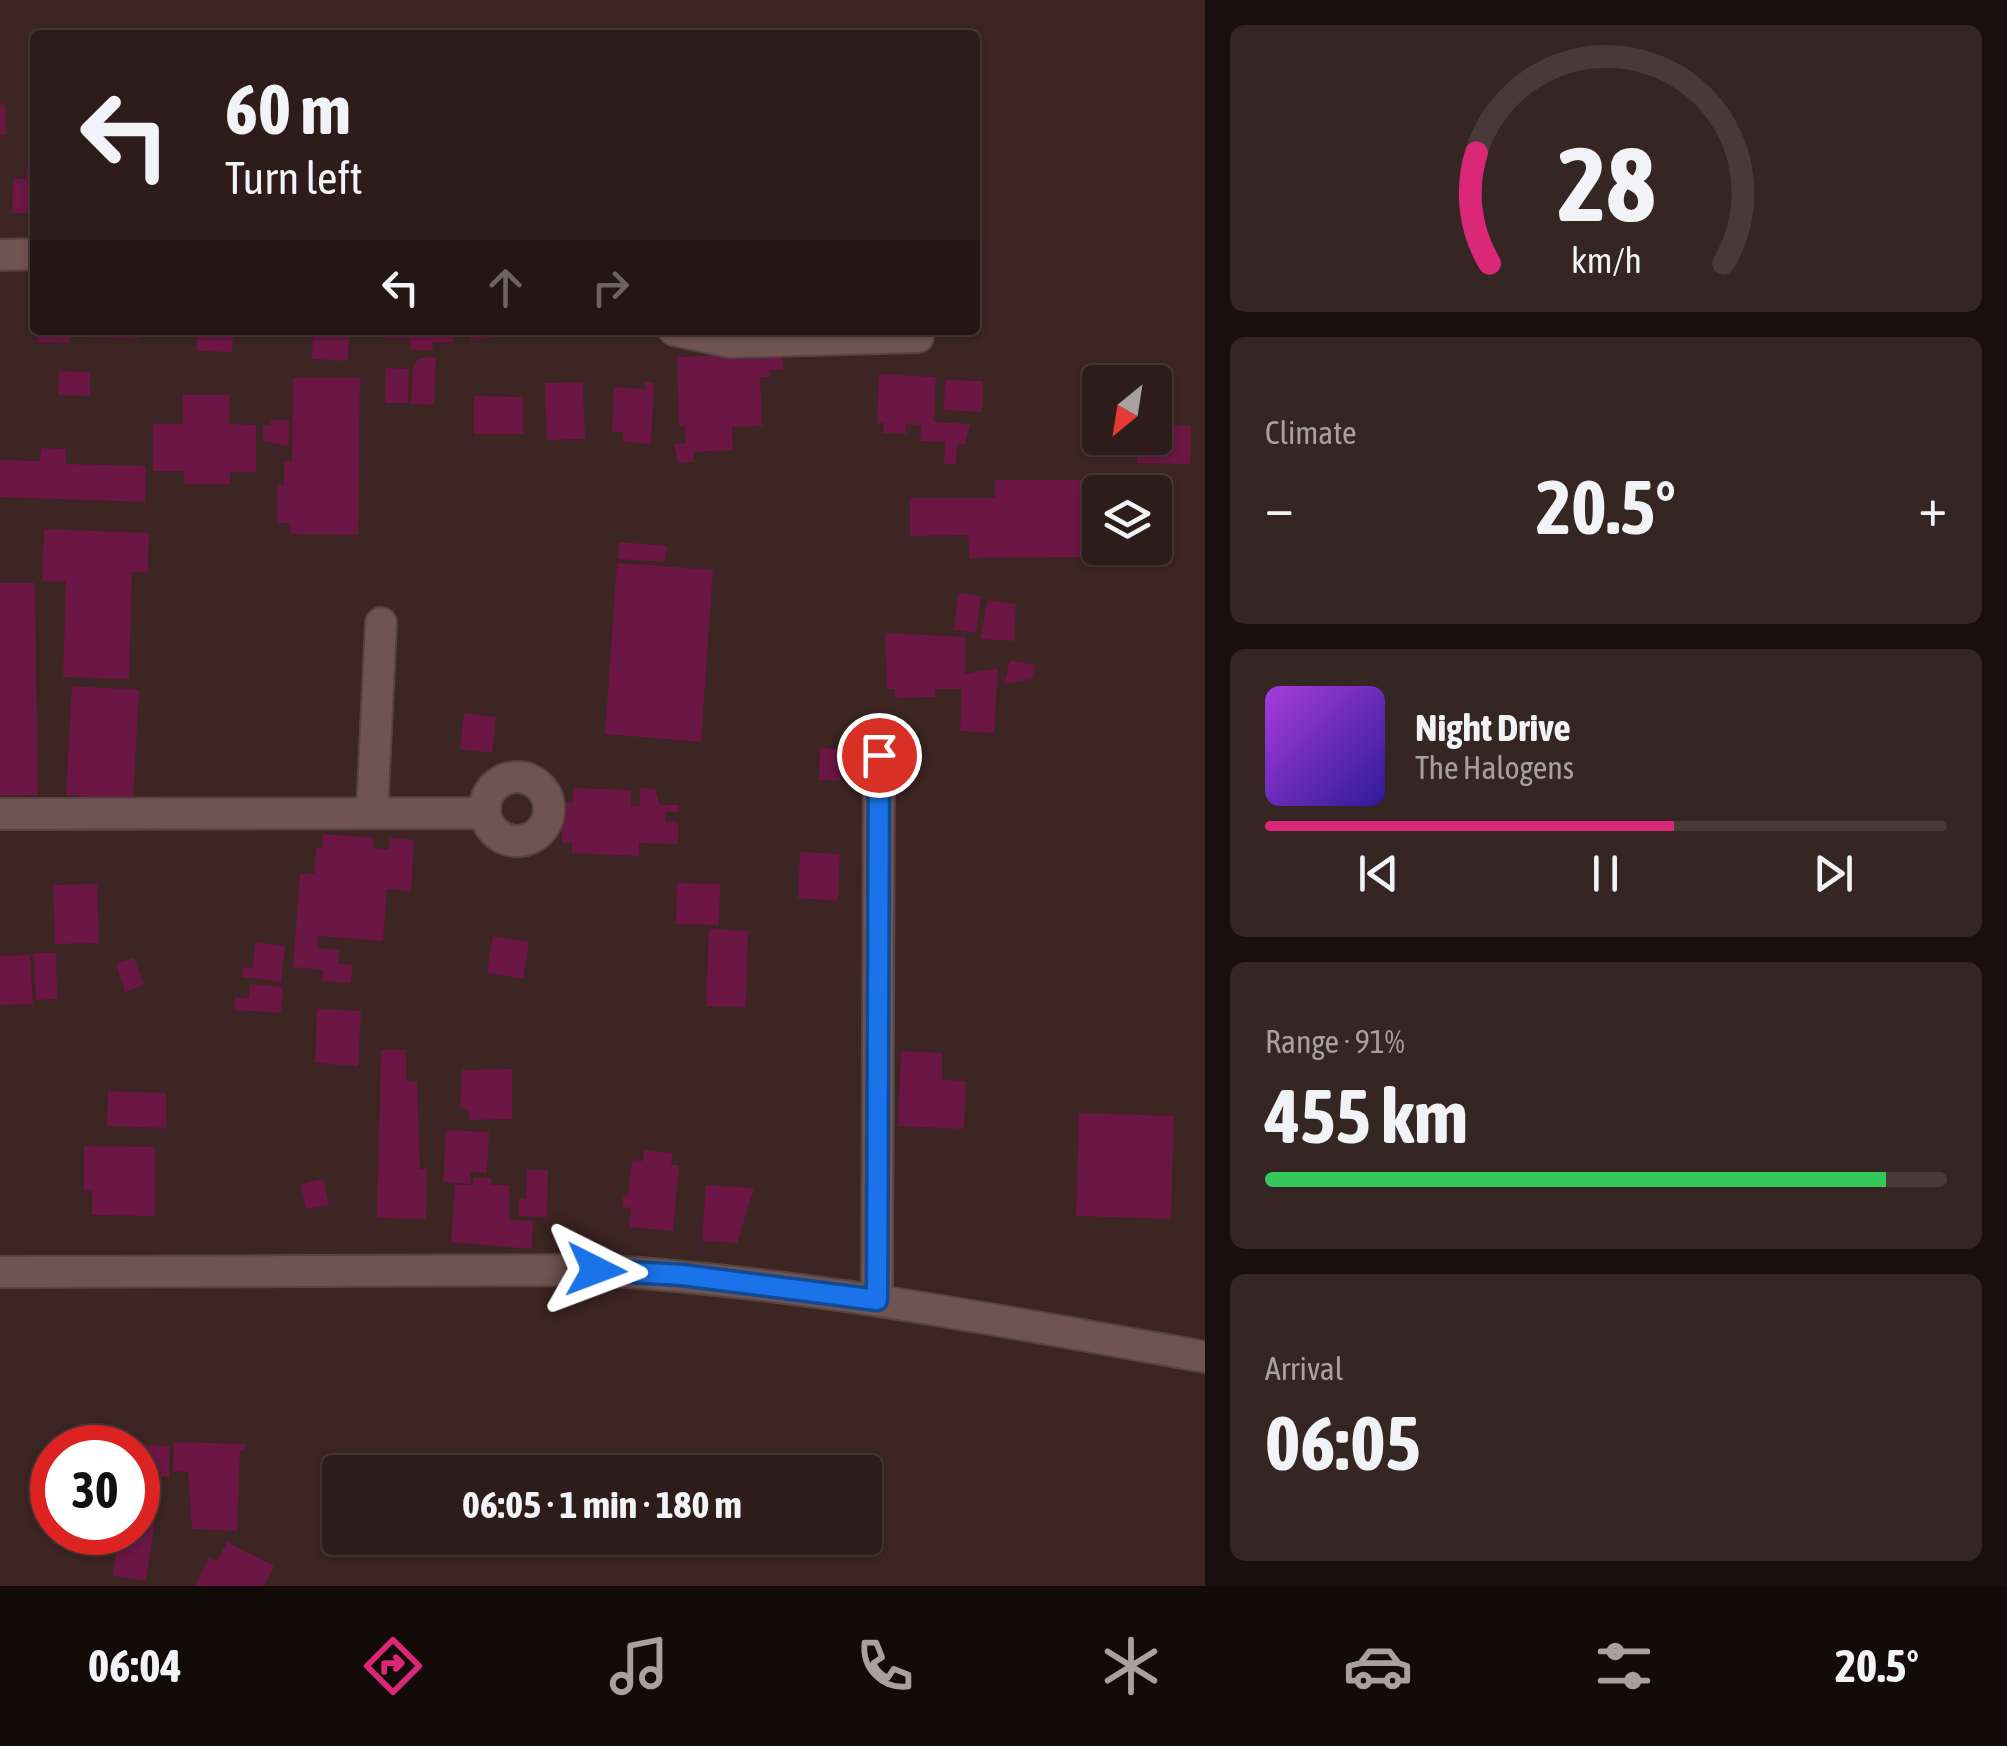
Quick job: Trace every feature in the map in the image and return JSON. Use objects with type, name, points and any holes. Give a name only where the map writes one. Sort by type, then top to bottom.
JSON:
[{"type":"street","points":[[0,255],[30,254]]},
{"type":"street","points":[[698,335],[732,342],[918,337]]},
{"type":"street","points":[[372,814],[380,623]]},
{"type":"street","points":[[877,1300],[879,755]]},
{"type":"street","points":[[0,814],[485,813]]},
{"type":"street","points":[[0,1272],[596,1270],[699,1277],[877,1300],[1204,1358]]},
{"type":"building","points":[[5,104],[6,135],[0,135],[0,105]]},
{"type":"building","points":[[30,164],[30,213],[12,213],[13,179],[26,179]]},
{"type":"building","points":[[37,335],[71,335],[70,343],[37,342]]},
{"type":"building","points":[[138,335],[138,339],[80,337]]},
{"type":"building","points":[[197,335],[233,335],[232,352],[197,351]]},
{"type":"building","points":[[313,335],[349,335],[348,361],[312,359]]},
{"type":"building","points":[[386,335],[454,335],[454,342],[432,342],[433,350],[410,350],[410,338],[386,339]]},
{"type":"building","points":[[470,335],[495,335],[495,337],[471,341]]},
{"type":"building","points":[[782,353],[783,370],[770,370],[770,377],[760,377],[762,426],[732,427],[733,450],[694,452],[694,462],[678,463],[674,444],[686,443],[685,426],[679,426],[677,357]]},
{"type":"building","points":[[436,357],[434,405],[411,404],[413,367],[419,358]]},
{"type":"building","points":[[386,368],[409,369],[408,403],[385,403]]},
{"type":"building","points":[[59,371],[90,372],[90,396],[58,395]]},
{"type":"building","points":[[879,374],[936,377],[934,422],[970,424],[965,444],[957,444],[956,465],[944,464],[945,442],[920,441],[921,425],[906,424],[906,434],[883,433],[884,423],[877,423]]},
{"type":"building","points":[[293,378],[360,378],[358,535],[291,534],[291,523],[277,523],[277,485],[284,485],[284,461],[292,461]]},
{"type":"building","points":[[945,380],[983,381],[982,412],[944,410]]},
{"type":"building","points":[[583,382],[585,439],[547,440],[545,383]]},
{"type":"building","points":[[645,382],[654,383],[651,444],[623,442],[623,432],[612,431],[614,387],[645,389]]},
{"type":"building","points":[[183,395],[230,395],[229,424],[256,425],[256,472],[230,472],[230,484],[184,484],[184,471],[153,471],[153,424],[183,424]]},
{"type":"building","points":[[474,396],[523,397],[523,434],[474,434]]},
{"type":"building","points":[[271,420],[289,420],[289,446],[263,441],[263,426],[271,426]]},
{"type":"building","points":[[1172,425],[1191,426],[1190,464],[1137,463],[1137,455],[1172,455]]},
{"type":"building","points":[[41,448],[66,449],[66,464],[146,466],[145,502],[0,497],[0,460],[40,461]]},
{"type":"building","points":[[995,480],[1082,480],[1082,557],[969,558],[968,535],[910,536],[910,498],[995,498]]},
{"type":"building","points":[[44,529],[149,533],[148,572],[132,572],[129,679],[63,677],[66,582],[42,581]]},
{"type":"building","points":[[619,542],[667,546],[665,562],[618,559]]},
{"type":"building","points":[[617,563],[713,570],[701,742],[605,734]]},
{"type":"building","points":[[0,583],[35,583],[38,795],[0,796]]},
{"type":"building","points":[[958,593],[981,596],[976,633],[954,630]]},
{"type":"building","points":[[988,600],[1016,604],[1014,641],[980,639]]},
{"type":"building","points":[[885,633],[965,637],[965,674],[998,668],[994,733],[960,731],[962,689],[935,689],[935,697],[895,698],[895,689],[887,689]]},
{"type":"building","points":[[1010,660],[1035,665],[1032,679],[1004,684]]},
{"type":"building","points":[[72,686],[139,690],[133,799],[66,795]]},
{"type":"building","points":[[464,713],[496,717],[492,753],[460,749]]},
{"type":"building","points":[[820,748],[840,749],[840,781],[819,780]]},
{"type":"building","points":[[573,788],[631,790],[631,806],[640,806],[640,788],[655,789],[660,805],[679,805],[679,812],[665,812],[665,821],[678,822],[678,844],[639,843],[639,856],[572,853],[572,843],[562,843],[562,803],[573,803]]},
{"type":"building","points":[[323,834],[374,838],[373,848],[389,850],[390,838],[414,840],[411,891],[387,889],[383,941],[318,936],[317,948],[339,950],[338,964],[353,965],[351,983],[323,981],[323,970],[293,967],[300,874],[314,874],[316,847],[322,848]]},
{"type":"building","points":[[800,852],[840,854],[838,901],[798,898]]},
{"type":"building","points":[[677,883],[720,884],[719,925],[676,924]]},
{"type":"building","points":[[97,884],[99,943],[55,944],[53,885]]},
{"type":"building","points":[[709,929],[748,931],[746,1007],[706,1006]]},
{"type":"building","points":[[493,936],[529,942],[523,979],[487,973]]},
{"type":"building","points":[[256,942],[285,946],[281,982],[242,977],[243,967],[252,968]]},
{"type":"building","points":[[34,953],[56,953],[57,999],[36,1000]]},
{"type":"building","points":[[30,955],[33,1004],[0,1005],[0,956]]},
{"type":"building","points":[[134,958],[144,985],[125,992],[116,964]]},
{"type":"building","points":[[250,984],[283,987],[281,1013],[234,1010],[235,997],[249,998]]},
{"type":"building","points":[[317,1009],[361,1011],[358,1066],[315,1063]]},
{"type":"building","points":[[381,1050],[406,1050],[406,1081],[417,1082],[420,1169],[427,1169],[426,1219],[377,1218]]},
{"type":"building","points":[[901,1051],[942,1053],[942,1080],[966,1081],[964,1129],[898,1126]]},
{"type":"building","points":[[512,1069],[512,1119],[469,1120],[468,1110],[460,1107],[462,1070]]},
{"type":"building","points":[[108,1091],[166,1093],[166,1128],[107,1126]]},
{"type":"building","points":[[1079,1113],[1174,1116],[1171,1219],[1076,1216]]},
{"type":"building","points":[[446,1130],[489,1132],[487,1173],[470,1172],[470,1184],[443,1182]]},
{"type":"building","points":[[84,1146],[155,1147],[155,1216],[92,1215],[92,1191],[84,1191]]},
{"type":"building","points":[[644,1150],[673,1153],[671,1165],[679,1165],[673,1231],[629,1227],[631,1208],[622,1207],[623,1195],[628,1196],[632,1160],[643,1161]]},
{"type":"building","points":[[527,1170],[548,1170],[547,1217],[519,1216],[519,1198],[526,1199]]},
{"type":"building","points":[[473,1178],[491,1178],[491,1185],[509,1185],[509,1220],[533,1221],[532,1249],[451,1242],[455,1185],[473,1185]]},
{"type":"building","points":[[323,1179],[329,1205],[306,1209],[301,1184]]},
{"type":"building","points":[[706,1185],[754,1188],[737,1243],[702,1241]]},
{"type":"building","points":[[174,1442],[245,1444],[245,1450],[240,1450],[237,1531],[192,1529],[188,1472],[173,1471]]},
{"type":"building","points":[[160,1446],[170,1446],[169,1477],[160,1476]]},
{"type":"building","points":[[227,1542],[274,1566],[264,1586],[195,1586],[209,1558],[217,1561]]},
{"type":"building","points":[[116,1555],[150,1555],[146,1581],[113,1576]]},
{"type":"route","points":[[596,1270],[682,1275],[877,1300],[879,755]]}]
